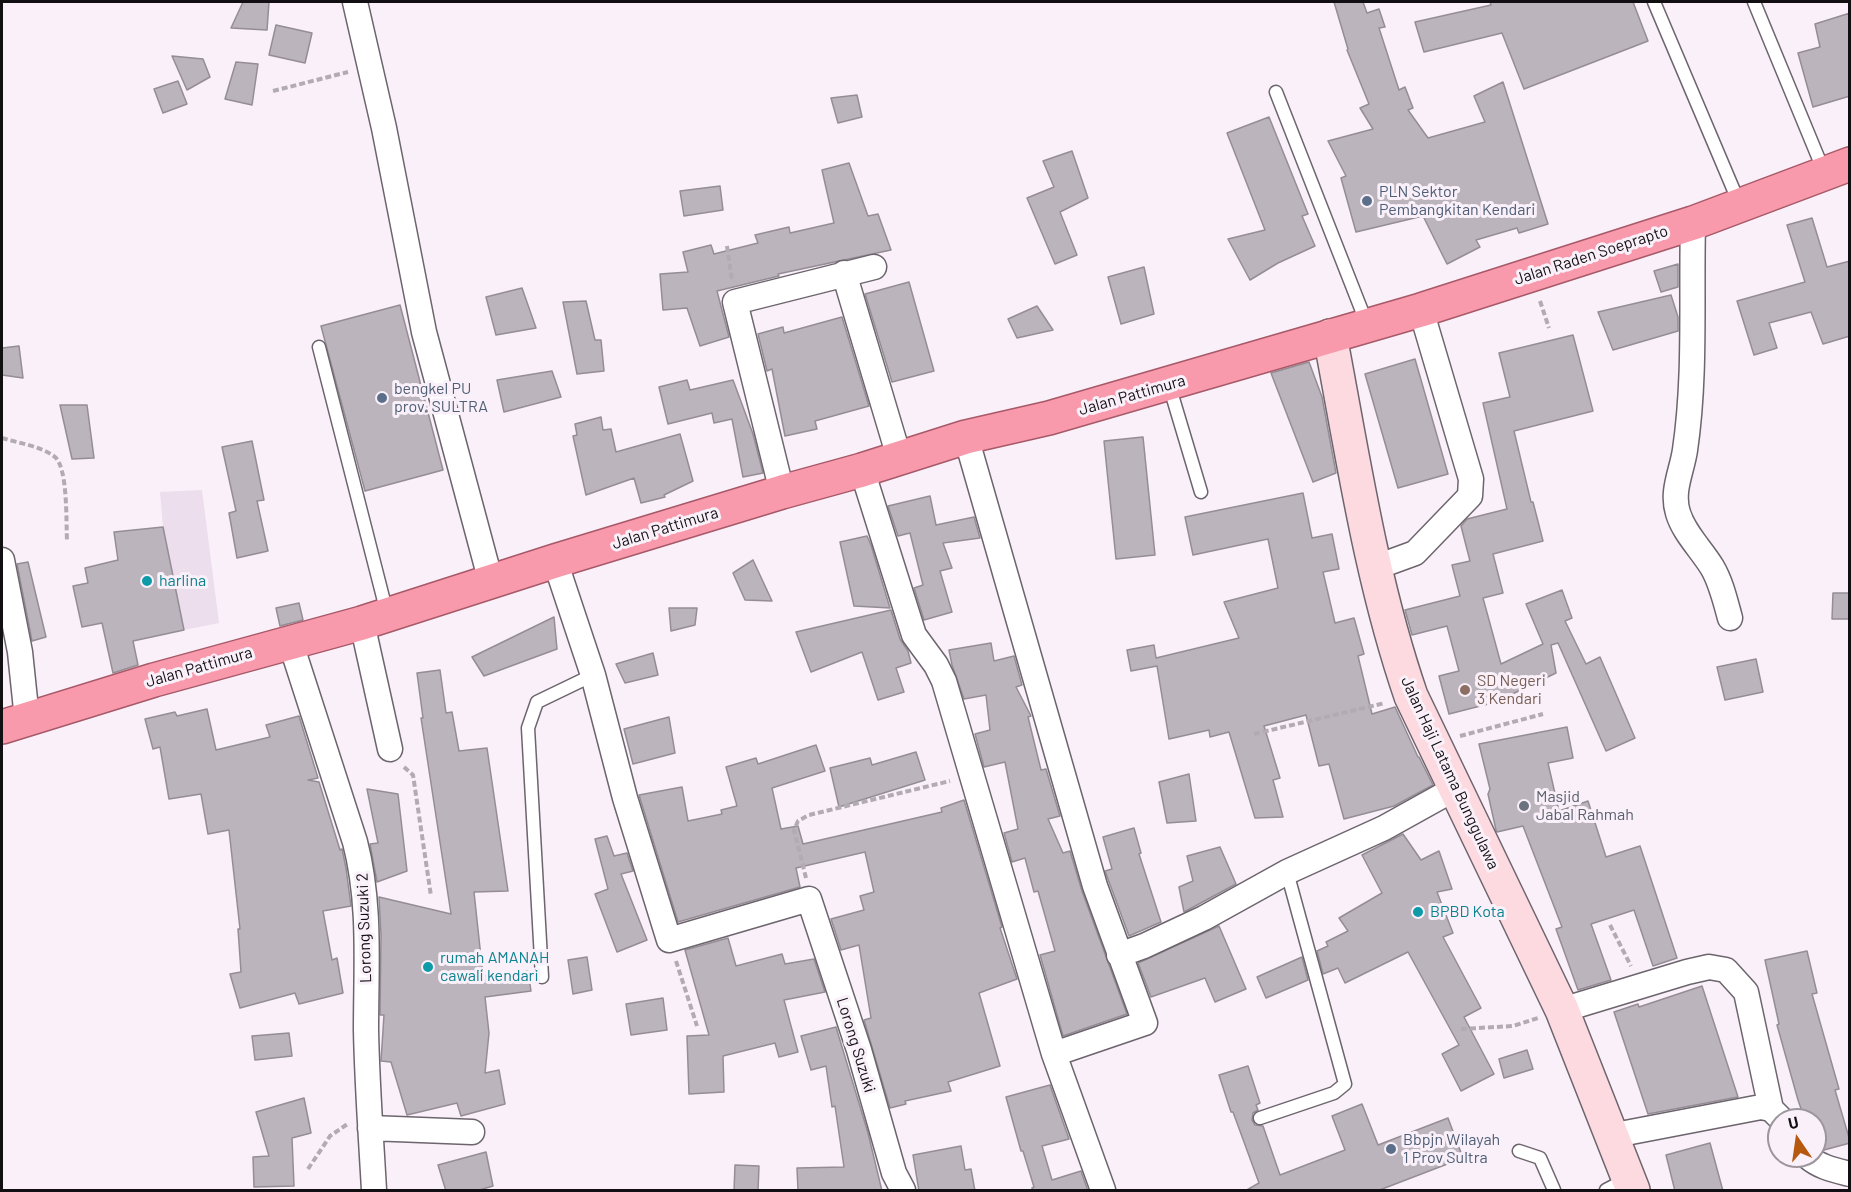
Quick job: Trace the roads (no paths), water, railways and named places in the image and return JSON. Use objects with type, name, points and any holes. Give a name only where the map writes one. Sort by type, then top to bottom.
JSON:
[{"type":"highway","name":"Jalan Raden Soeprapto","points":[[1330,336],[1421,310],[1693,223],[1837,169]]},
{"type":"highway","name":"Jalan Pattimura","points":[[14,723],[154,680],[375,618],[966,437],[1049,418],[1168,385],[1330,336]]},
{"type":"main road","name":"Jalan Haji Latama Bunggulawa","points":[[1330,336],[1374,568],[1398,659],[1411,696],[1562,1010],[1610,1136],[1622,1187]]},
{"type":"street","points":[[355,2],[384,128],[424,332],[491,582]]},
{"type":"street","points":[[1693,223],[1691,408],[1683,468],[1677,484],[1676,498],[1678,513],[1688,533],[1713,569],[1724,593],[1730,618]]},
{"type":"street","points":[[782,492],[735,302],[874,267]]},
{"type":"street","points":[[844,273],[899,457]]},
{"type":"street","points":[[1374,568],[1415,553],[1470,496],[1471,479],[1421,310]]},
{"type":"street","points":[[966,437],[1095,886],[1145,1023],[1054,1054]]},
{"type":"street","points":[[861,470],[914,635],[936,665],[944,681],[1054,1054],[1103,1191]]},
{"type":"street","points":[[2,560],[20,652],[14,723]]},
{"type":"street","points":[[555,561],[593,675]]},
{"type":"street","points":[[375,618],[390,749]]},
{"type":"street","name":"Lorong Suzuki 2","points":[[290,641],[361,865],[374,1191]]},
{"type":"street","name":"Lorong Suzuki","points":[[593,675],[625,798],[669,940],[809,899],[859,1050],[894,1173],[903,1191]]},
{"type":"street","points":[[1119,955],[1180,931],[1287,872],[1355,842],[1456,788]]},
{"type":"street","points":[[1562,1010],[1641,985],[1709,967],[1726,970],[1746,992],[1775,1108]]},
{"type":"street","points":[[1610,1136],[1761,1107],[1767,1110]]},
{"type":"street","points":[[370,1118],[472,1132]]},
{"type":"street","points":[[1827,1168],[1850,1174]]},
{"type":"lane","points":[[1654,2],[1741,206]]},
{"type":"lane","points":[[1754,2],[1837,169]]},
{"type":"lane","points":[[1276,92],[1367,324]]},
{"type":"lane","points":[[318,347],[375,618]]},
{"type":"lane","points":[[1168,385],[1201,492]]},
{"type":"lane","points":[[542,977],[528,728],[537,702],[593,675]]},
{"type":"lane","points":[[1260,1118],[1334,1093],[1345,1084],[1287,872]]},
{"type":"lane","points":[[1519,1151],[1540,1158],[1554,1191]]},
{"type":"place","name":"PLN Sektor Pembangkitan Kendari","points":[[1367,201]]},
{"type":"place","name":"bengkel PU prov. SULTRA","points":[[382,398]]},
{"type":"place","name":"harlina","points":[[147,581]]},
{"type":"place","name":"SD Negeri 3 Kendari","points":[[1465,690]]},
{"type":"place","name":"Masjid Jabal Rahmah","points":[[1524,806]]},
{"type":"place","name":"BPBD Kota","points":[[1418,912]]},
{"type":"place","name":"rumah AMANAH cawali kendari","points":[[428,967]]},
{"type":"place","name":"Bbpjn Wilayah 1 Prov Sultra","points":[[1391,1149]]}]
